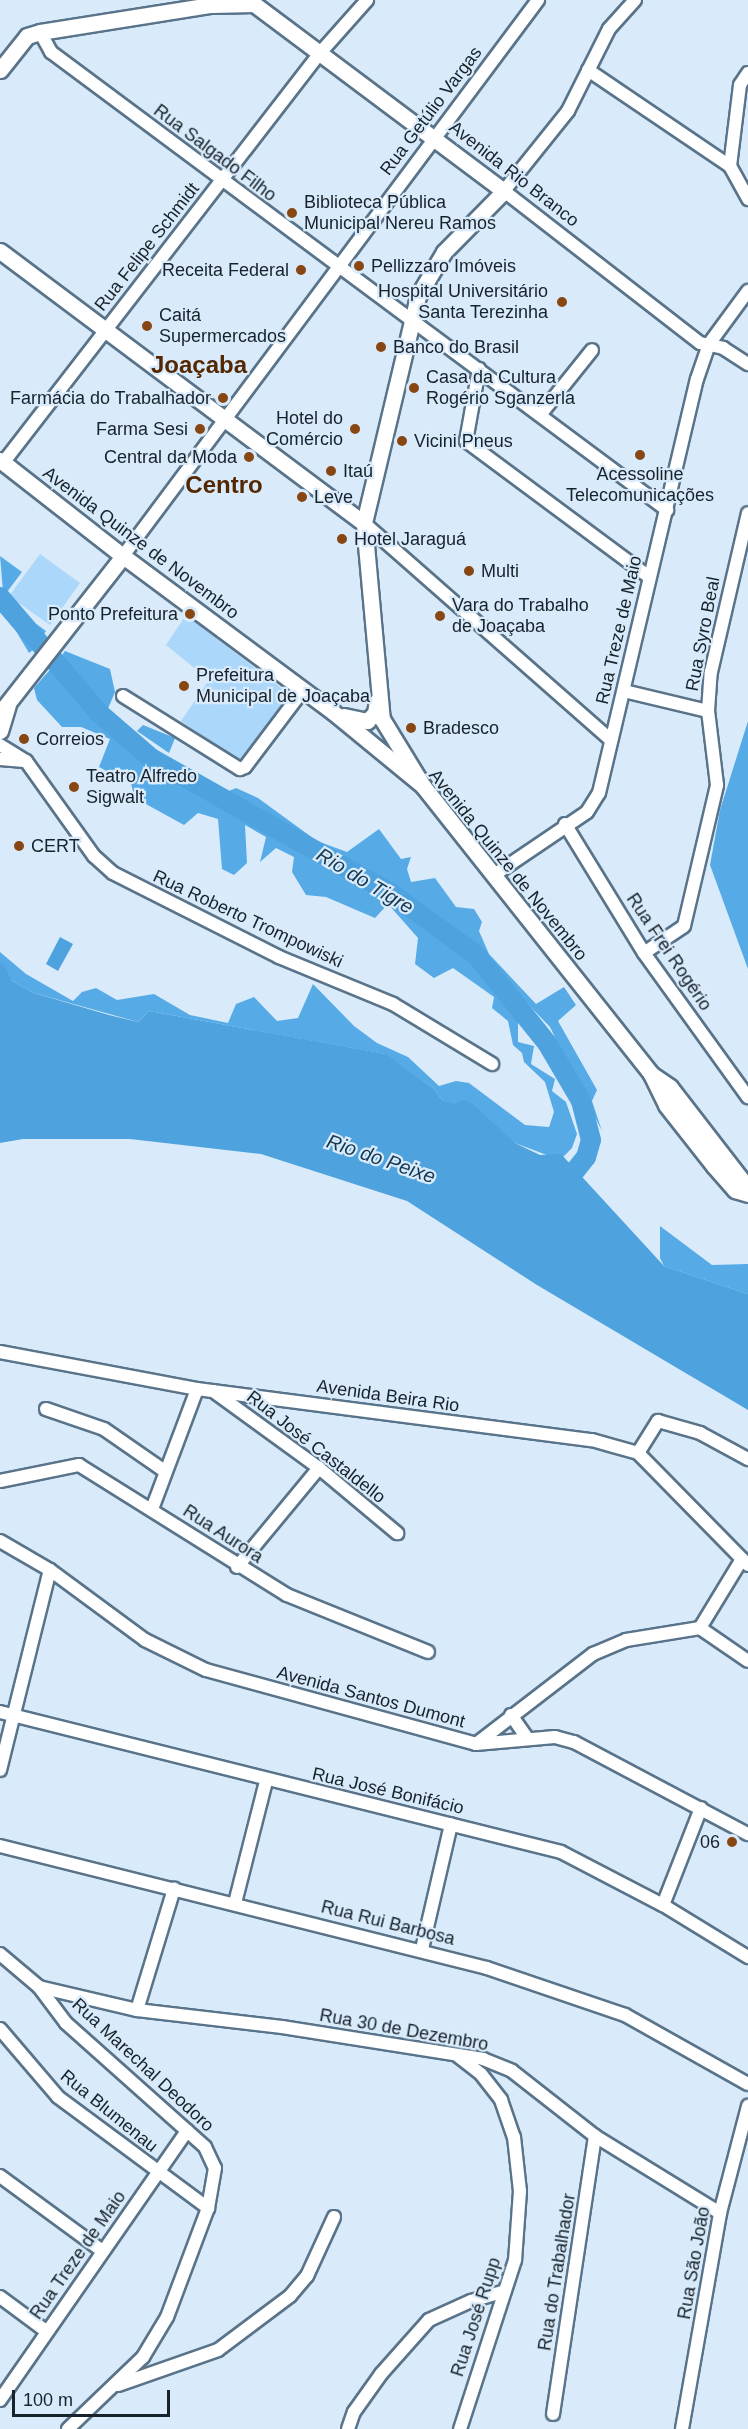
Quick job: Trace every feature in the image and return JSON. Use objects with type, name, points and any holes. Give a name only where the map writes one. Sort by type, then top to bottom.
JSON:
[{"type":"main road","name":"Avenida Rio Branco","points":[[0,70],[22,41],[40,32],[187,5],[243,2],[263,8],[504,191]]},
{"type":"main road","points":[[333,712],[368,721],[375,713],[377,693],[364,523],[410,319],[444,252],[504,191]]},
{"type":"main road","points":[[0,251],[105,332],[364,523]]},
{"type":"main road","name":"Avenida Quinze de Novembro","points":[[2,461],[123,556],[333,712],[423,786],[651,1074],[670,1087],[748,1188]]},
{"type":"main road","name":"Rua Getúlio Vargas","points":[[0,731],[4,709],[123,556]]},
{"type":"main road","points":[[377,693],[388,733],[423,786]]},
{"type":"main road","points":[[367,739],[374,730],[388,733]]},
{"type":"main road","name":"Avenida Quinze de Novembro","points":[[651,1074],[657,1090],[714,1166],[735,1190],[748,1194]]},
{"type":"main road","points":[[683,1126],[699,1123]]},
{"type":"main road","points":[[714,1166],[720,1150]]},
{"type":"street","name":"Rua Felipe Schmidt","points":[[2,461],[105,332],[320,53],[367,0]]},
{"type":"street","name":"Rua Getúlio Vargas","points":[[123,556],[538,0]]},
{"type":"street","points":[[504,191],[568,111],[609,29],[634,0]]},
{"type":"street","name":"Rua Salgado Filho","points":[[40,32],[51,52],[221,181],[479,369],[667,510]]},
{"type":"street","points":[[588,70],[730,166],[748,199]]},
{"type":"street","points":[[730,166],[740,85],[748,74]]},
{"type":"street","name":"Avenida Rio Branco","points":[[504,191],[700,342],[709,344]]},
{"type":"street","points":[[748,291],[709,344],[748,364]]},
{"type":"street","name":"Rua Treze de Maio","points":[[494,875],[592,805],[624,691],[649,577],[709,344]]},
{"type":"street","points":[[540,415],[592,350]]},
{"type":"street","points":[[479,369],[466,441],[649,577]]},
{"type":"street","name":"Rua Syro Beal","points":[[644,953],[684,926],[717,785],[708,711],[711,672],[748,513]]},
{"type":"street","points":[[364,523],[611,740]]},
{"type":"street","points":[[123,696],[240,769],[303,690]]},
{"type":"street","points":[[624,691],[708,711]]},
{"type":"street","name":"Rua Roberto Trompowiski","points":[[0,745],[26,761],[94,856],[113,873],[279,957],[393,1004],[492,1065]]},
{"type":"street","points":[[0,759],[26,761]]},
{"type":"street","name":"Rua Frei Rogério","points":[[565,824],[644,953],[748,1097]]},
{"type":"street","name":"Avenida Beira Rio","points":[[0,1352],[197,1389],[592,1440],[638,1453]]},
{"type":"street","points":[[152,1509],[197,1389]]},
{"type":"street","name":"Rua José Castaldello","points":[[212,1390],[319,1468],[397,1533]]},
{"type":"street","points":[[46,1409],[104,1429],[166,1472]]},
{"type":"street","points":[[700,1628],[745,1562],[638,1453],[658,1421],[700,1433],[748,1459]]},
{"type":"street","name":"Rua Aurora","points":[[0,1481],[79,1465],[152,1509],[237,1567],[287,1596],[428,1652]]},
{"type":"street","points":[[237,1567],[319,1468]]},
{"type":"street","name":"Avenida Santos Dumont","points":[[0,1541],[51,1570],[145,1640],[206,1670],[476,1744],[555,1737],[574,1742],[748,1834]]},
{"type":"street","points":[[0,1770],[51,1570]]},
{"type":"street","points":[[476,1744],[512,1714],[608,1647],[627,1640],[700,1628],[748,1661]]},
{"type":"street","name":"Rua José Bonifácio","points":[[0,1712],[266,1781],[561,1852],[663,1905],[748,1958]]},
{"type":"street","points":[[512,1714],[528,1739]]},
{"type":"street","points":[[235,1903],[266,1781]]},
{"type":"street","points":[[663,1905],[701,1808]]},
{"type":"street","points":[[422,1948],[451,1824]]},
{"type":"street","name":"Rua Rui Barbosa","points":[[0,1846],[422,1948],[625,2015],[748,2084]]},
{"type":"street","points":[[137,2010],[174,1889]]},
{"type":"street","name":"Rua Marechal Deodoro","points":[[0,1954],[39,1987],[66,2023],[187,2131],[213,2159],[216,2180],[208,2208],[167,2317],[143,2357],[117,2385],[68,2429]]},
{"type":"street","name":"Rua 30 de Dezembro","points":[[39,1987],[137,2010],[282,2027],[483,2059],[512,2071],[596,2136],[720,2214]]},
{"type":"street","name":"Rua Blumenau","points":[[0,2029],[58,2097],[208,2208]]},
{"type":"street","name":"Rua José Rupp","points":[[457,2056],[481,2074],[501,2100],[514,2137],[520,2191],[515,2260],[460,2429]]},
{"type":"street","name":"Rua São João","points":[[682,2429],[720,2214],[748,2106]]},
{"type":"street","name":"Rua Treze de Maio","points":[[0,2400],[101,2250],[187,2131]]},
{"type":"street","name":"Rua do Trabalhador","points":[[553,2414],[596,2136]]},
{"type":"street","points":[[0,2176],[101,2250]]},
{"type":"street","points":[[117,2385],[218,2350],[290,2296],[307,2276],[334,2217]]},
{"type":"street","points":[[348,2429],[354,2412],[381,2374],[429,2320],[471,2301],[505,2291]]},
{"type":"street","points":[[0,2297],[46,2331]]},
{"type":"shaded area","points":[[40,554],[80,583],[50,625],[9,596]]},
{"type":"shaded area","points":[[0,556],[22,572],[7,592],[21,613],[46,631],[40,640],[3,591]]},
{"type":"shaded area","points":[[0,602],[38,646],[29,653],[0,604]]},
{"type":"shaded area","points":[[186,615],[289,694],[240,761],[181,721],[209,680],[166,645]]},
{"type":"shaded area","points":[[65,651],[110,669],[115,692],[107,711],[60,658]]},
{"type":"shaded area","points":[[54,665],[116,734],[154,763],[375,887],[445,934],[511,1002],[518,1021],[518,1042],[534,1046],[531,1064],[555,1079],[552,1091],[566,1102],[577,1134],[572,1148],[560,1160],[515,1143],[443,1101],[433,1088],[385,1054],[149,1011],[138,1022],[34,993],[12,981],[0,964],[0,952],[26,974],[73,1001],[82,992],[96,988],[117,1000],[154,994],[190,1015],[228,1023],[236,1004],[254,997],[277,1021],[298,1018],[313,984],[354,1026],[377,1043],[408,1057],[439,1086],[456,1081],[469,1083],[525,1125],[549,1127],[554,1112],[545,1082],[524,1062],[522,1053],[513,1045],[508,1021],[492,1008],[494,997],[453,968],[434,978],[415,964],[418,938],[388,904],[375,918],[326,897],[306,895],[292,872],[294,857],[276,848],[260,862],[266,837],[245,825],[247,863],[234,875],[222,869],[218,819],[198,813],[184,825],[135,798],[131,784],[99,767],[110,739],[81,727],[62,727],[37,700],[34,688]]},
{"type":"shaded area","points":[[748,721],[748,969],[710,865],[720,810]]},
{"type":"shaded area","points":[[143,725],[175,738],[169,753],[137,731]]},
{"type":"shaded area","points":[[236,788],[258,798],[317,841],[347,852],[379,829],[401,859],[411,857],[407,869],[411,882],[435,878],[456,907],[474,909],[482,922],[479,931],[489,954],[536,1004],[564,987],[576,1005],[558,1021],[597,1090],[592,1101],[602,1131],[550,1027],[461,935],[390,886],[224,793]]},
{"type":"shaded area","points":[[660,1226],[712,1265],[748,1264],[748,1294],[664,1266],[660,1258]]},
{"type":"water","points":[[60,937],[73,944],[58,971],[46,964]]},
{"type":"water","name":"Rio do Peixe","points":[[3,963],[12,981],[34,993],[138,1022],[149,1011],[386,1054],[433,1088],[443,1101],[454,1104],[465,1100],[475,1106],[515,1143],[540,1155],[561,1154],[664,1266],[748,1294],[748,1410],[537,1285],[407,1201],[261,1154],[130,1139],[23,1139],[0,1143],[0,964]]},
{"type":"waterway","name":"Rio do Tigre","points":[[0,597],[99,713],[151,758],[392,894],[476,955],[547,1043],[581,1101],[591,1140],[586,1157],[560,1190]]},
{"type":"place","name":"Biblioteca Pública Municipal Nereu Ramos","points":[[292,213]]},
{"type":"place","name":"Pellizzaro Imóveis","points":[[359,266]]},
{"type":"place","name":"Receita Federal","points":[[301,270]]},
{"type":"place","name":"Hospital Universitário Santa Terezinha","points":[[562,302]]},
{"type":"place","name":"Caitá Supermercados","points":[[147,326]]},
{"type":"place","name":"Banco do Brasil","points":[[381,347]]},
{"type":"place","name":"Casa da Cultura Rogério Sganzerla","points":[[414,388]]},
{"type":"place","name":"Farmácia do Trabalhador","points":[[223,398]]},
{"type":"place","name":"Farma Sesi","points":[[200,429]]},
{"type":"place","name":"Hotel do Comércio","points":[[355,429]]},
{"type":"place","name":"Vicini Pneus","points":[[402,441]]},
{"type":"place","name":"Acessoline Telecomunicações","points":[[640,455]]},
{"type":"place","name":"Central da Moda","points":[[249,457]]},
{"type":"place","name":"Itaú","points":[[331,471]]},
{"type":"place","name":"Leve","points":[[302,497]]},
{"type":"place","name":"Hotel Jaraguá","points":[[342,539]]},
{"type":"place","name":"Multi","points":[[469,571]]},
{"type":"place","name":"Ponto Prefeitura","points":[[190,614]]},
{"type":"place","name":"Vara do Trabalho de Joaçaba","points":[[440,616]]},
{"type":"place","name":"Prefeitura Municipal de Joaçaba","points":[[184,686]]},
{"type":"place","name":"Bradesco","points":[[411,728]]},
{"type":"place","name":"Correios","points":[[24,739]]},
{"type":"place","name":"Teatro Alfredo Sigwalt","points":[[74,787]]},
{"type":"place","name":"CERT","points":[[19,846]]},
{"type":"place","name":"06","points":[[732,1842]]},
{"type":"district","name":"Joaçaba","points":[[199,365]]},
{"type":"district","name":"Centro","points":[[224,485]]}]
